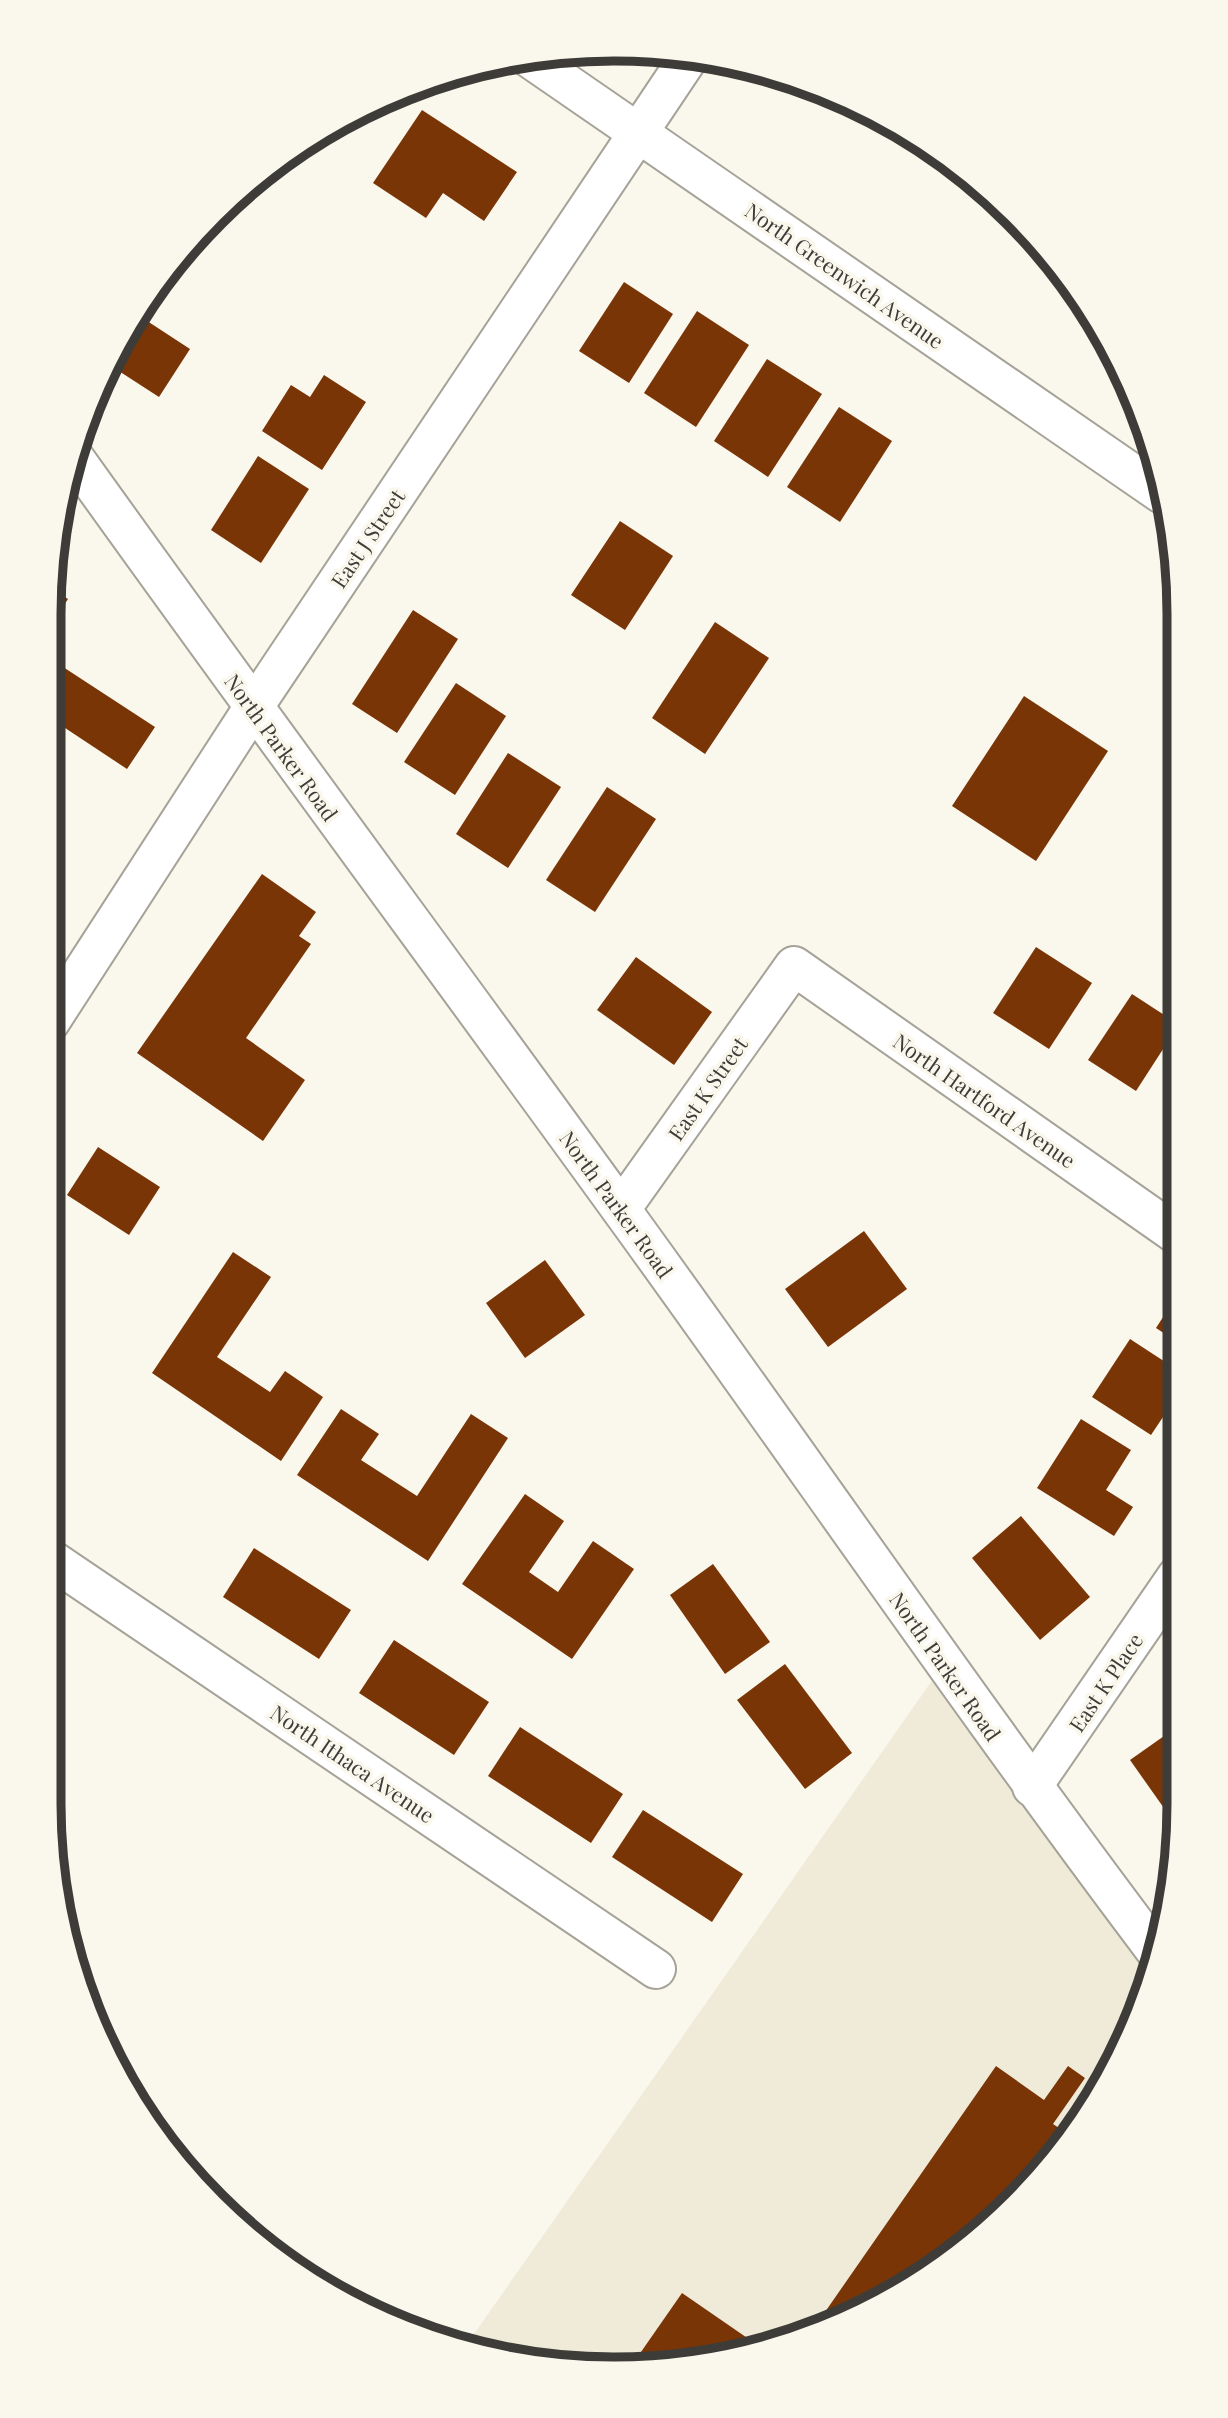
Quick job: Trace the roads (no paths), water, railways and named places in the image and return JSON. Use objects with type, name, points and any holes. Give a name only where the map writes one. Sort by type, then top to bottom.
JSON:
[{"type":"street","name":"North Greenwich Avenue","points":[[541,66],[1152,487]]},
{"type":"street","name":"East J Street","points":[[61,1005],[253,708],[683,66]]},
{"type":"street","name":"North Parker Road","points":[[81,467],[253,708],[621,1209],[1032,1787],[1149,1942]]},
{"type":"street","name":"East K Street","points":[[621,1209],[794,966]]},
{"type":"street","name":"North Hartford Avenue","points":[[794,966],[1167,1228]]},
{"type":"street","name":"North Ithaca Avenue","points":[[61,1566],[656,1969]]},
{"type":"street","name":"East K Place","points":[[1032,1787],[1167,1591]]}]
